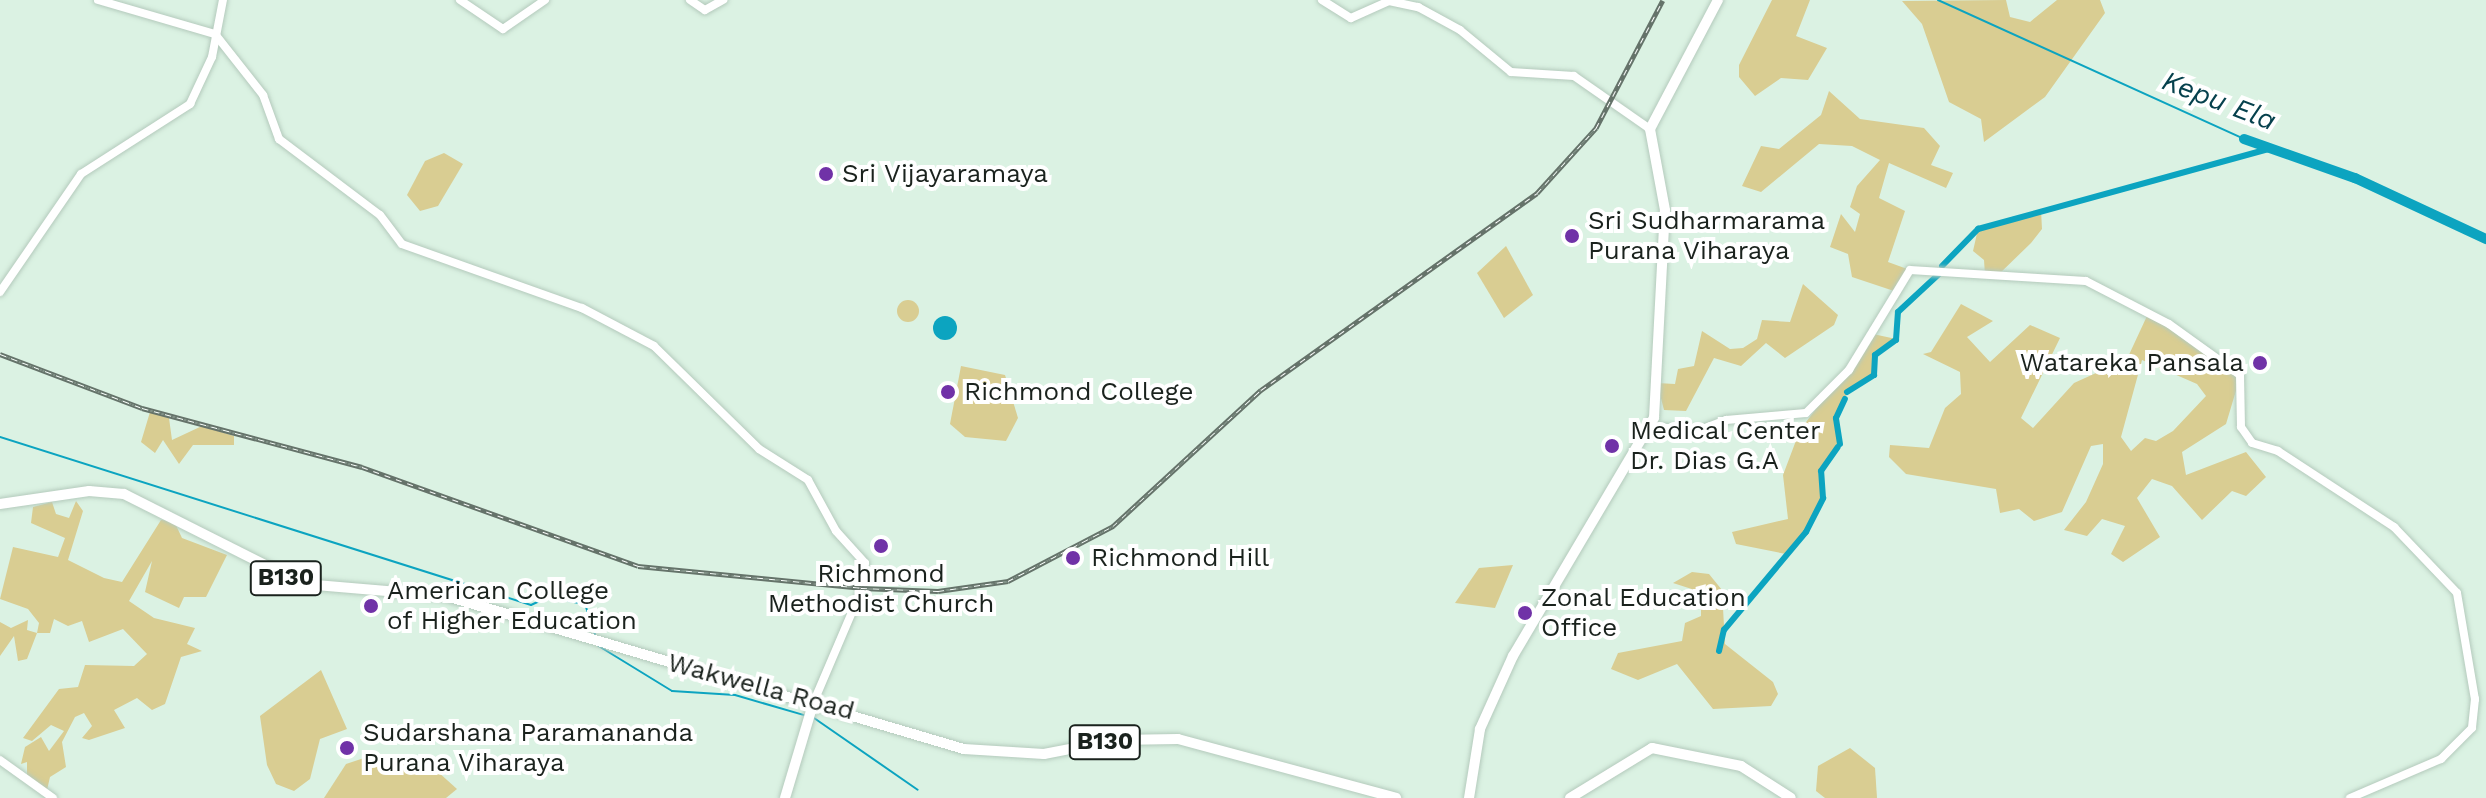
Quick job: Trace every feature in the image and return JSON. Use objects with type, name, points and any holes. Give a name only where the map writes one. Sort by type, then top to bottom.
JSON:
[{"type":"main road","points":[[1468,796],[1480,729],[1513,656],[1651,427],[1665,210],[1650,129],[1718,0]]},
{"type":"main road","name":"Wakwella Road","points":[[0,504],[89,491],[124,494],[303,584],[446,596],[994,754],[1178,739],[1396,798]]},
{"type":"main road","points":[[785,798],[814,701]]},
{"type":"main road","points":[[1570,798],[1652,748],[1741,766],[1791,798]]},
{"type":"street","points":[[98,0],[215,34],[263,95],[279,139],[380,215],[402,244],[582,308],[654,346],[759,449],[808,480],[836,531],[865,563],[861,591],[814,701]]},
{"type":"street","points":[[0,292],[26,263],[81,174],[190,104],[215,34],[223,0]]},
{"type":"street","points":[[460,0],[491,27],[524,19],[545,0]]},
{"type":"street","points":[[690,0],[705,10],[723,0]]},
{"type":"street","points":[[1322,0],[1351,18],[1389,1],[1418,7],[1460,30],[1511,72],[1574,76],[1650,129]]},
{"type":"street","points":[[1651,427],[1700,430],[1726,420],[1806,413],[1849,370],[1910,270],[2086,281],[2169,324],[2240,375],[2241,427],[2252,443],[2278,451],[2394,527],[2457,593],[2475,699],[2472,728],[2441,759],[2350,798]]},
{"type":"street","points":[[0,760],[53,798]]},
{"type":"shaded area","points":[[1772,0],[1810,0],[1796,36],[1827,48],[1808,80],[1781,78],[1755,96],[1739,77],[1739,65]]},
{"type":"shaded area","points":[[2006,0],[2010,17],[2030,22],[2057,0],[2100,0],[2105,13],[2045,97],[1984,142],[1981,119],[1949,102],[1922,24],[1902,1]]},
{"type":"shaded area","points":[[1829,91],[1860,119],[1924,128],[1940,146],[1931,165],[1953,173],[1946,188],[1889,163],[1879,198],[1905,211],[1888,262],[1910,270],[1897,292],[1852,277],[1848,254],[1830,247],[1841,214],[1855,232],[1860,214],[1850,207],[1857,186],[1880,160],[1852,146],[1819,144],[1761,192],[1742,186],[1761,146],[1779,149],[1821,115]]},
{"type":"shaded area","points":[[444,153],[463,164],[438,206],[420,211],[407,195],[425,161]]},
{"type":"shaded area","points":[[2041,210],[2042,229],[2031,243],[1996,277],[1985,275],[1984,260],[1973,251],[1978,229]]},
{"type":"shaded area","points":[[1506,246],[1533,295],[1504,318],[1477,273]]},
{"type":"shaded area","points":[[1803,284],[1838,315],[1834,325],[1785,358],[1766,343],[1741,366],[1714,358],[1686,411],[1664,410],[1657,383],[1675,384],[1678,369],[1694,366],[1702,331],[1730,349],[1743,348],[1757,339],[1762,320],[1790,322]]},
{"type":"shaded area","points":[[908,300],[916,303],[919,311],[916,319],[908,322],[900,319],[897,311],[900,303]]},
{"type":"shaded area","points":[[1961,304],[1993,321],[1967,337],[1990,362],[2030,325],[2060,338],[2021,418],[2033,428],[2074,383],[2127,359],[2147,316],[2235,369],[2238,384],[2226,424],[2182,452],[2186,475],[2246,452],[2266,477],[2246,496],[2232,491],[2202,520],[2172,486],[2152,479],[2137,498],[2160,537],[2123,562],[2111,554],[2125,526],[2102,519],[2087,536],[2064,530],[2086,502],[2103,464],[2103,444],[2091,446],[2062,512],[2034,521],[2019,509],[2000,513],[1996,489],[1906,474],[1889,457],[1890,445],[1929,448],[1945,408],[1961,394],[1960,372],[1923,354],[1931,352]],"holes":[[[2142,360],[2197,384],[2206,396],[2173,431],[2156,441],[2145,438],[2131,451],[2121,437]]]},
{"type":"shaded area","points":[[1873,334],[1896,339],[1875,355],[1871,379],[1848,391],[1836,418],[1840,445],[1821,471],[1823,498],[1806,532],[1786,554],[1736,544],[1732,532],[1788,519],[1783,475],[1800,430]]},
{"type":"shaded area","points":[[961,366],[1005,375],[1018,418],[1006,441],[965,437],[950,424]]},
{"type":"shaded area","points":[[150,412],[169,418],[172,440],[202,426],[234,436],[234,445],[193,445],[179,464],[163,440],[155,453],[141,442]]},
{"type":"shaded area","points":[[76,501],[83,511],[68,560],[104,578],[122,582],[161,520],[174,521],[182,538],[227,555],[206,597],[184,597],[179,608],[145,592],[152,561],[129,601],[154,618],[195,628],[187,644],[202,651],[181,657],[165,704],[152,710],[137,698],[114,710],[125,728],[89,740],[82,738],[92,726],[84,713],[75,717],[62,742],[66,767],[50,777],[47,790],[27,776],[27,762],[21,764],[25,747],[41,737],[49,751],[64,731],[51,725],[32,741],[23,738],[59,689],[78,687],[85,665],[134,666],[147,654],[123,629],[89,642],[82,621],[68,626],[54,619],[50,633],[37,633],[39,623],[28,609],[0,599],[13,547],[58,557],[65,538],[31,523],[33,507],[52,502],[56,514],[69,518]]},
{"type":"shaded area","points":[[1513,565],[1495,608],[1455,603],[1479,568]]},
{"type":"shaded area","points":[[1692,572],[1709,574],[1722,590],[1725,644],[1773,682],[1778,694],[1771,706],[1713,709],[1677,664],[1638,680],[1611,669],[1618,653],[1682,641],[1685,623],[1701,616],[1701,592],[1673,583]]},
{"type":"shaded area","points":[[28,620],[27,630],[37,633],[27,659],[18,661],[14,636],[0,656],[0,622],[11,628]]},
{"type":"shaded area","points":[[321,670],[347,729],[320,739],[310,779],[294,791],[276,784],[267,765],[260,716]]},
{"type":"shaded area","points":[[1850,748],[1875,768],[1877,798],[1825,798],[1816,791],[1818,766]]},
{"type":"shaded area","points":[[370,756],[427,762],[457,789],[446,798],[324,798],[346,764]]},
{"type":"water","points":[[945,316],[953,320],[957,328],[953,336],[945,340],[937,336],[933,328],[937,320]]},
{"type":"waterway","name":"Kepu Ela","points":[[1938,0],[2244,139]]},
{"type":"waterway","name":"Kepu Ela","points":[[2244,139],[2355,178],[2486,239]]},
{"type":"waterway","points":[[1942,266],[1978,229],[2272,148]]},
{"type":"waterway","points":[[1847,392],[1874,375],[1875,355],[1896,340],[1898,312],[1940,273]]},
{"type":"waterway","points":[[1840,444],[1836,418],[1845,399]]},
{"type":"waterway","points":[[0,437],[531,605],[548,597],[585,604],[595,635]]},
{"type":"waterway","points":[[1719,651],[1724,630],[1806,532],[1823,498],[1821,471],[1838,447]]},
{"type":"waterway","points":[[597,645],[672,691],[735,695],[804,715]]},
{"type":"waterway","points":[[814,718],[918,790]]},
{"type":"railway","points":[[0,354],[142,408],[362,467],[638,566],[861,588],[938,591],[1008,581],[1113,526],[1261,390],[1537,193],[1596,128],[1663,0]]},
{"type":"place","name":"Sri Vijayaramaya","points":[[826,174]]},
{"type":"place","name":"Sri Sudharmarama Purana Viharaya","points":[[1572,236]]},
{"type":"place","name":"Watareka Pansala","points":[[2260,363]]},
{"type":"place","name":"Richmond College","points":[[948,392]]},
{"type":"place","name":"Medical Center Dr. Dias G.A","points":[[1612,446]]},
{"type":"place","name":"Richmond Methodist Church","points":[[881,546]]},
{"type":"place","name":"Richmond Hill","points":[[1073,558]]},
{"type":"place","name":"American College of Higher Education","points":[[371,606]]},
{"type":"place","name":"Zonal Education Office","points":[[1525,613]]},
{"type":"place","name":"Sudarshana Paramananda Purana Viharaya","points":[[347,748]]}]
